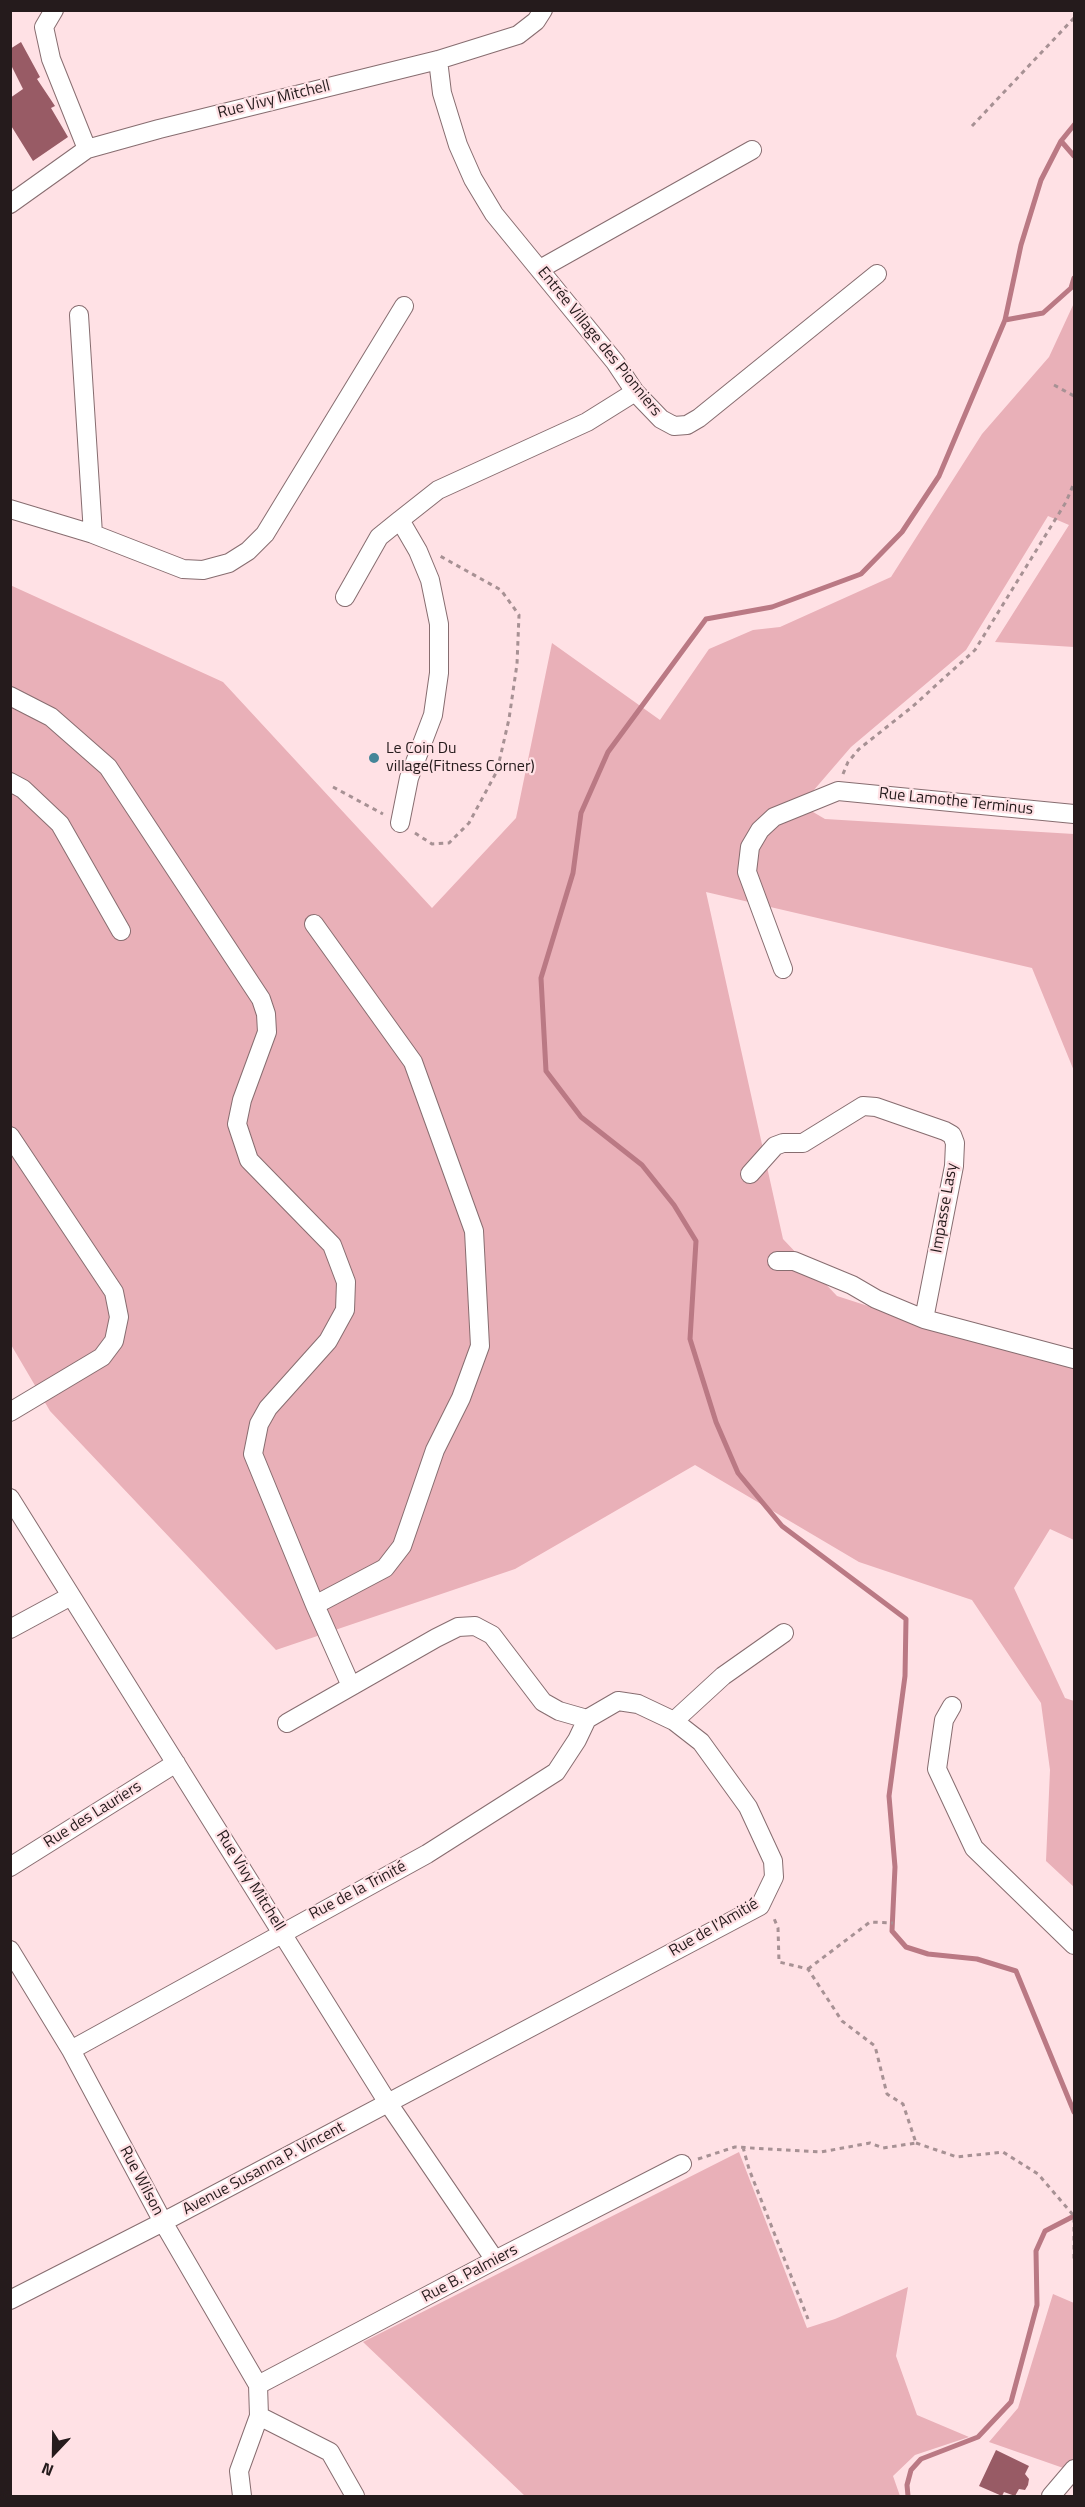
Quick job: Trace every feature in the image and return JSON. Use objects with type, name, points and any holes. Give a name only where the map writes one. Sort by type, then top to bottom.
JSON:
[{"type":"street","points":[[54,10],[44,27],[51,59],[87,149]]},
{"type":"street","name":"Rue Vivy Mitchell","points":[[10,204],[87,149],[438,60],[518,35],[536,21],[543,10]]},
{"type":"street","name":"Entrée Village des Pionniers","points":[[438,60],[442,93],[458,145],[472,179],[494,214],[615,362],[635,392],[661,420],[674,426],[687,425],[699,418],[877,274]]},
{"type":"street","points":[[540,269],[752,150]]},
{"type":"street","points":[[10,509],[93,534],[183,569],[203,570],[229,563],[248,551],[265,534],[404,306]]},
{"type":"street","points":[[79,315],[93,534]]},
{"type":"street","points":[[345,597],[379,537],[438,490],[587,422],[635,392]]},
{"type":"street","points":[[400,520],[414,543],[430,580],[437,613],[439,673],[433,715],[409,778],[400,823]]},
{"type":"street","points":[[10,696],[51,717],[108,766],[261,999],[266,1014],[267,1032],[242,1100],[237,1124],[249,1160],[332,1245],[346,1282],[345,1310],[328,1341],[268,1408],[259,1424],[253,1454],[351,1686]]},
{"type":"street","points":[[10,782],[23,789],[60,824],[121,931]]},
{"type":"street","points":[[783,969],[747,872],[750,847],[760,830],[774,817],[838,791]]},
{"type":"street","name":"Rue Lamothe Terminus","points":[[838,791],[1074,814]]},
{"type":"street","points":[[314,924],[413,1062],[474,1231],[480,1346],[461,1398],[435,1450],[402,1546],[385,1568],[315,1605]]},
{"type":"street","name":"Impasse Lasy","points":[[750,1174],[776,1146],[783,1143],[803,1143],[846,1114],[868,1105],[952,1135],[955,1143],[954,1166],[924,1319]]},
{"type":"street","points":[[10,1136],[114,1292],[119,1317],[114,1341],[102,1357],[10,1412]]},
{"type":"street","points":[[777,1261],[794,1261],[924,1319],[1074,1359]]},
{"type":"street","name":"Rue Vivy Mitchell","points":[[10,1498],[388,2103],[495,2260]]},
{"type":"street","points":[[10,1629],[71,1596]]},
{"type":"street","points":[[287,1723],[458,1627],[476,1626],[492,1635],[543,1702],[559,1711],[586,1719]]},
{"type":"street","points":[[674,1721],[723,1676],[784,1633]]},
{"type":"street","name":"Rue de l'Amitié","points":[[388,2103],[760,1906],[774,1877],[773,1861],[748,1808],[701,1742],[674,1721],[638,1704],[618,1701],[586,1719]]},
{"type":"street","points":[[952,1707],[944,1720],[937,1769],[974,1848],[1074,1945]]},
{"type":"street","name":"Rue de la Trinité","points":[[71,2050],[427,1854],[555,1772],[567,1757],[586,1719]]},
{"type":"street","name":"Rue des Lauriers","points":[[10,1867],[176,1763]]},
{"type":"street","name":"Rue Wilson","points":[[10,1950],[71,2050],[163,2222],[258,2385],[259,2416]]},
{"type":"street","name":"Avenue Susanna P. Vincent","points":[[10,2300],[388,2103]]},
{"type":"street","name":"Rue B. Palmiers","points":[[258,2385],[682,2164]]},
{"type":"street","points":[[242,2496],[239,2471],[259,2416],[330,2452],[355,2496]]},
{"type":"street","points":[[1051,2496],[1074,2469]]},
{"type":"path","points":[[972,126],[1074,18]]},
{"type":"path","points":[[1054,385],[1074,396]]},
{"type":"path","points":[[838,791],[848,762],[859,749],[912,707],[975,650],[1066,502],[1074,483]]},
{"type":"path","points":[[333,787],[400,823],[432,844],[449,843],[469,823],[497,771],[509,719],[517,664],[519,615],[501,590],[457,564],[414,543]]},
{"type":"path","points":[[760,1906],[772,1911],[778,1928],[779,1962],[808,1969],[842,2021],[875,2046],[887,2094],[903,2104],[916,2143]]},
{"type":"path","points":[[808,1969],[870,1922],[893,1923]]},
{"type":"path","points":[[682,2164],[735,2147],[821,2152],[870,2144],[883,2148],[916,2143],[957,2157],[1003,2152],[1038,2174],[1074,2217],[1074,2259]]},
{"type":"path","points":[[743,2147],[749,2169],[808,2319]]},
{"type":"shaded area","points":[[1074,303],[1074,647],[995,642],[1069,525],[1048,516],[966,650],[851,747],[801,805],[825,819],[1074,834],[1074,1071],[1032,968],[706,892],[783,1239],[837,1296],[992,1346],[1074,1367],[1074,1540],[1050,1529],[1014,1588],[1065,1698],[1074,1701],[1074,1887],[1046,1861],[1050,1770],[1041,1703],[972,1600],[859,1562],[695,1465],[515,1569],[276,1650],[50,1411],[10,1343],[10,585],[223,682],[432,908],[516,818],[552,643],[660,720],[709,649],[753,630],[780,627],[891,577],[982,434],[1049,357]]},
{"type":"shaded area","points":[[739,2152],[807,2328],[835,2319],[908,2287],[896,2356],[917,2415],[969,2437],[915,2455],[893,2476],[900,2496],[525,2496],[363,2342]]},
{"type":"shaded area","points":[[1053,2294],[1074,2303],[1074,2458],[1069,2470],[989,2442],[1018,2408]]},
{"type":"building","points":[[21,42],[40,77],[37,79],[55,106],[51,108],[68,137],[33,161],[10,124],[10,98],[23,89],[10,63],[10,49]]},
{"type":"building","points":[[996,2450],[1029,2466],[1025,2474],[1029,2479],[1028,2485],[1025,2490],[1019,2489],[1015,2496],[1004,2492],[1002,2496],[979,2486]]},
{"type":"waterway","points":[[1074,125],[1061,141],[1041,180],[1021,245],[1005,320],[939,476],[902,532],[861,574],[772,607],[706,619],[608,752],[581,813],[573,873],[541,978],[546,1071],[581,1117],[642,1165],[674,1205],[696,1241],[690,1339],[716,1422],[738,1473],[782,1526],[906,1619],[905,1676],[889,1796],[895,1867],[892,1931],[906,1947],[928,1954],[977,1959],[1016,1971],[1074,2112]]},
{"type":"waterway","points":[[1061,141],[1074,156]]},
{"type":"waterway","points":[[1005,320],[1043,313],[1071,288],[1074,278]]},
{"type":"waterway","points":[[908,2496],[907,2485],[911,2470],[921,2459],[978,2437],[1011,2402],[1037,2305],[1036,2251],[1045,2231],[1074,2216]]},
{"type":"place","name":"Le Coin Du village(Fitness Corner)","points":[[374,758]]}]
